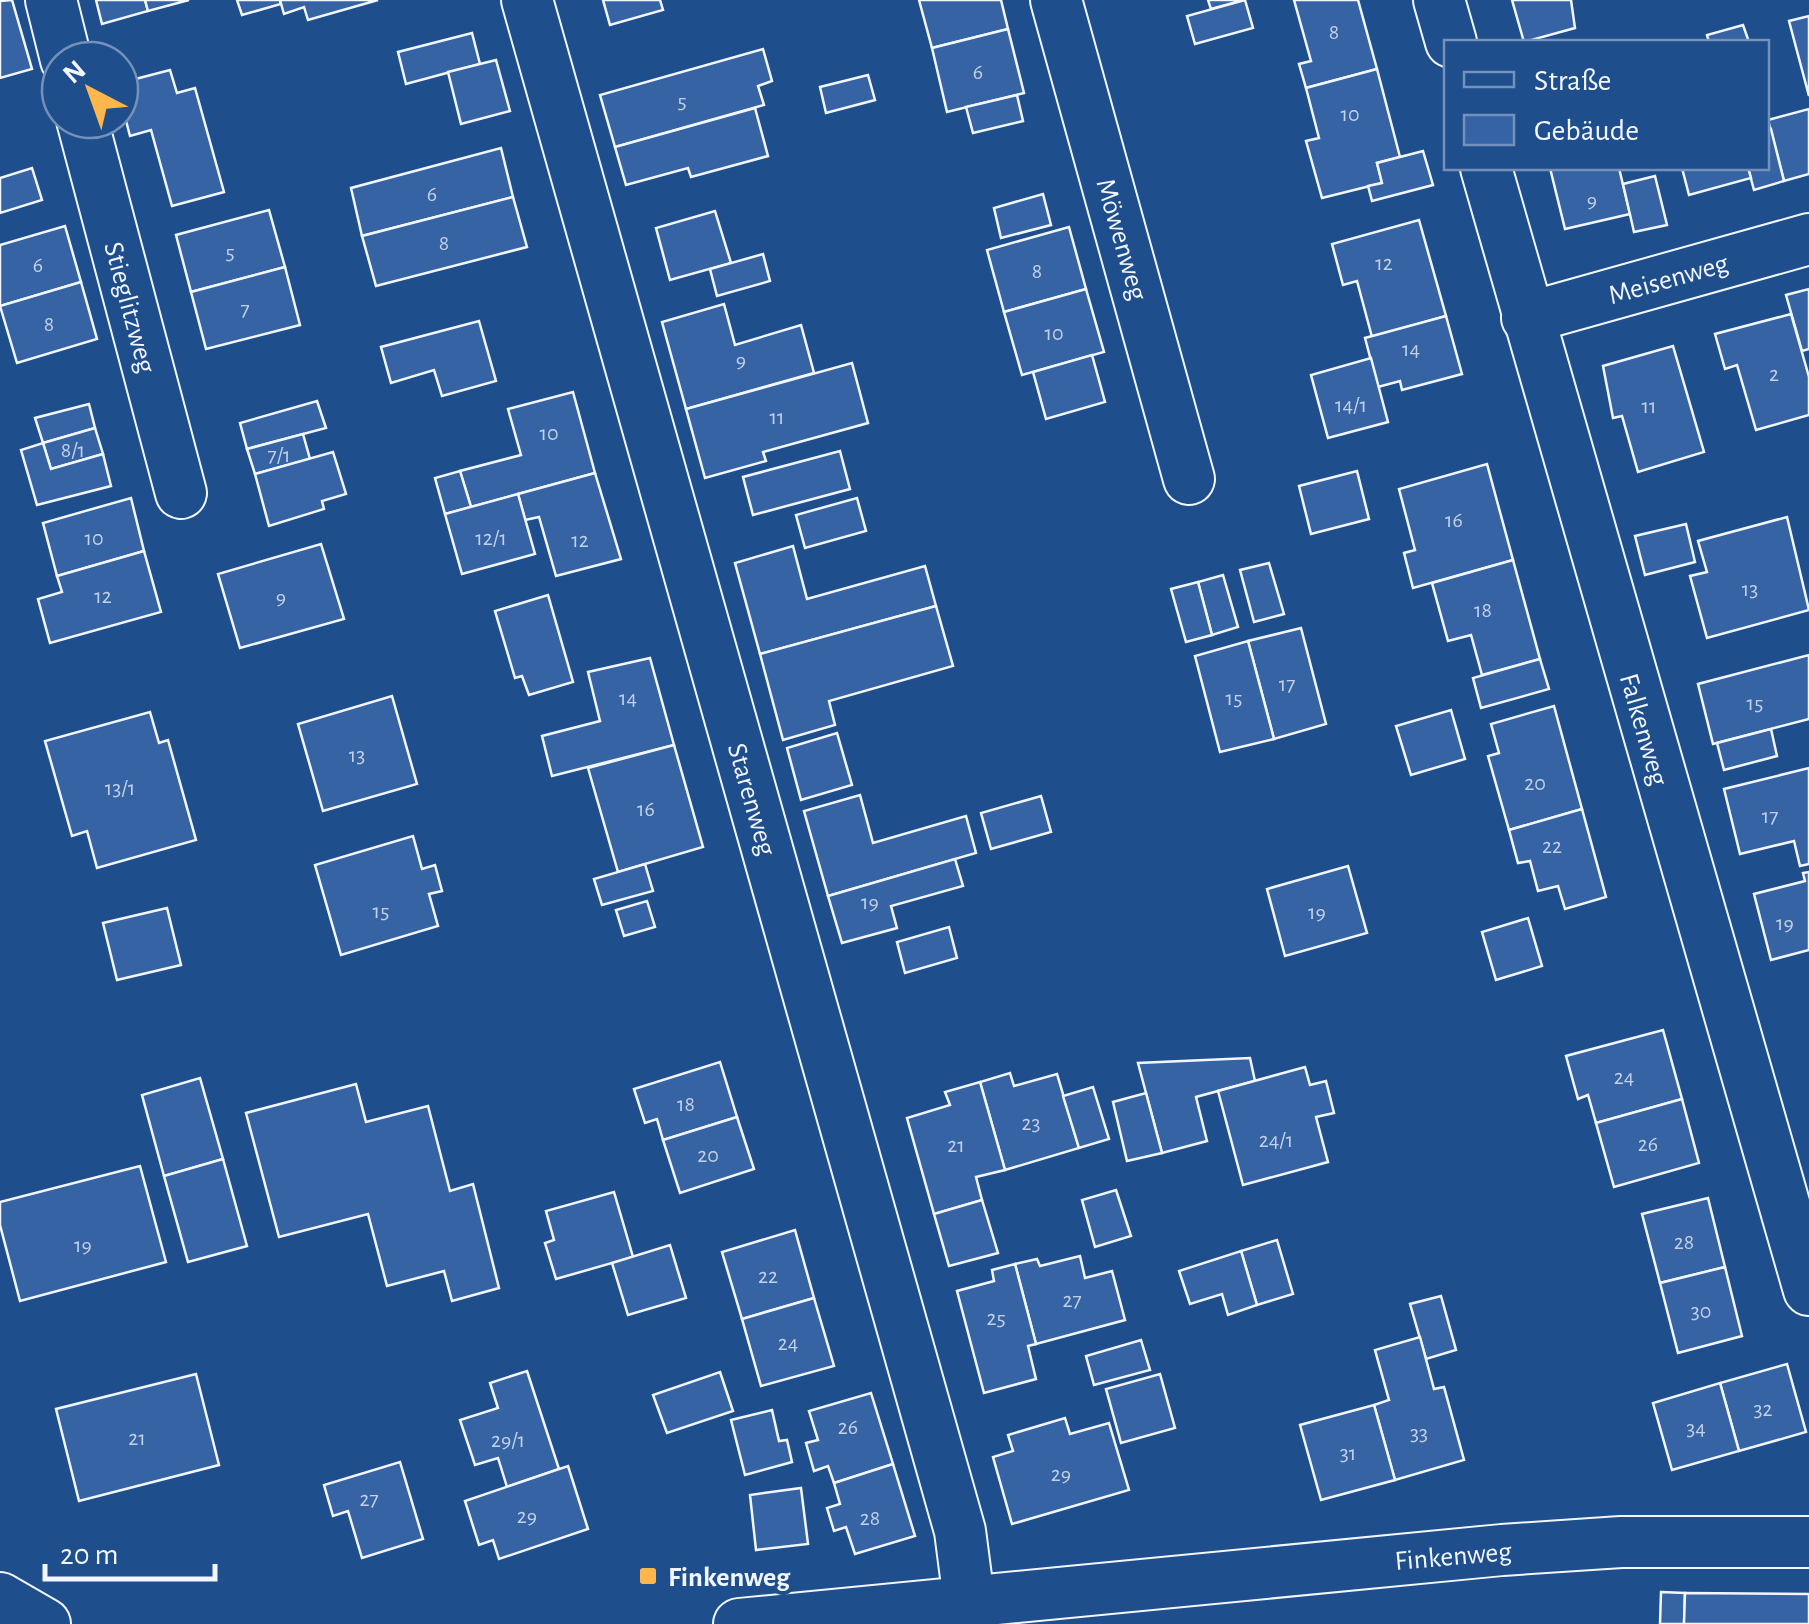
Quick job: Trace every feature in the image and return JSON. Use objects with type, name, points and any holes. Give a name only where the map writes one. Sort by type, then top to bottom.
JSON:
[{"type":"street","points":[[51,0],[61,40]]},
{"type":"street","name":"Starenweg","points":[[527,0],[960,1531],[969,1600]]},
{"type":"street","name":"Möwenweg","points":[[1056,0],[1189,479]]},
{"type":"street","points":[[1439,0],[1450,40]]},
{"type":"street","name":"Stieglitzweg","points":[[87,140],[181,494]]},
{"type":"street","name":"Falkenweg","points":[[1487,170],[1809,1290]]},
{"type":"street","name":"Meisenweg","points":[[1527,318],[1809,239]]},
{"type":"street","name":"Finkenweg","points":[[740,1624],[1502,1550],[1658,1541],[1809,1542]]},
{"type":"street","points":[[0,1598],[45,1624]]},
{"type":"building","points":[[12,0],[32,69],[0,78],[0,1]]},
{"type":"building","points":[[96,0],[145,0],[148,11],[102,24]]},
{"type":"building","points":[[145,0],[189,0],[148,11]]},
{"type":"building","points":[[237,0],[280,0],[281,4],[242,15]]},
{"type":"building","points":[[280,0],[378,0],[308,20],[304,7],[284,14]]},
{"type":"building","points":[[603,0],[660,0],[663,10],[610,25]]},
{"type":"building","points":[[919,0],[1001,0],[1008,29],[932,48]]},
{"type":"building","points":[[1208,0],[1244,0],[1211,9]]},
{"type":"building","points":[[1245,0],[1253,28],[1195,44],[1187,16]]},
{"type":"building","points":[[1294,0],[1358,0],[1377,69],[1306,88],[1299,64],[1311,61]]},
{"type":"building","points":[[1512,0],[1571,0],[1575,28],[1523,40]]},
{"type":"building","points":[[1809,16],[1809,96],[1789,21]]},
{"type":"building","points":[[1743,25],[1748,40],[1708,40],[1707,35]]},
{"type":"building","points":[[1008,29],[1024,93],[947,112],[932,48]]},
{"type":"building","points":[[472,33],[480,64],[406,84],[398,52]]},
{"type":"building","points":[[763,49],[772,81],[758,86],[764,105],[615,147],[600,95]]},
{"type":"building","points":[[496,60],[510,111],[461,124],[448,72]]},
{"type":"building","points":[[1377,69],[1400,157],[1377,163],[1382,183],[1322,198],[1306,141],[1319,138],[1306,88]]},
{"type":"building","points":[[170,70],[177,93],[195,88],[224,192],[172,206],[151,130],[140,133],[140,78]]},
{"type":"building","points":[[868,75],[875,100],[826,113],[820,87]]},
{"type":"building","points":[[1017,95],[1023,121],[973,133],[966,107]]},
{"type":"building","points":[[755,108],[768,156],[691,177],[688,168],[626,185],[615,147]]},
{"type":"building","points":[[1809,109],[1809,174],[1784,181],[1769,120]]},
{"type":"building","points":[[1769,129],[1784,181],[1754,190],[1749,170],[1769,170]]},
{"type":"building","points":[[501,148],[513,197],[362,236],[351,188]]},
{"type":"building","points":[[1423,151],[1433,185],[1372,201],[1368,186],[1382,183],[1377,163]]},
{"type":"building","points":[[32,168],[42,200],[0,213],[0,178]]},
{"type":"building","points":[[1550,170],[1619,170],[1630,214],[1565,229]]},
{"type":"building","points":[[1683,170],[1749,170],[1751,178],[1689,195]]},
{"type":"building","points":[[1655,176],[1667,225],[1634,232],[1623,184]]},
{"type":"building","points":[[1043,194],[1051,225],[1001,238],[994,208]]},
{"type":"building","points":[[513,197],[527,247],[376,286],[362,236]]},
{"type":"building","points":[[269,210],[285,267],[191,292],[176,235]]},
{"type":"building","points":[[715,211],[731,263],[670,280],[656,228]]},
{"type":"building","points":[[1419,220],[1446,316],[1372,337],[1357,281],[1343,285],[1332,244]]},
{"type":"building","points":[[65,226],[81,282],[0,306],[0,245]]},
{"type":"building","points":[[1069,227],[1086,289],[1004,312],[987,250]]},
{"type":"building","points":[[763,254],[770,281],[717,296],[710,269]]},
{"type":"building","points":[[285,267],[300,325],[206,349],[191,292]]},
{"type":"building","points":[[81,282],[97,339],[17,363],[0,306]]},
{"type":"building","points":[[1086,289],[1104,352],[1022,375],[1004,312]]},
{"type":"building","points":[[1809,289],[1809,349],[1802,351],[1786,295]]},
{"type":"building","points":[[724,304],[735,345],[801,325],[814,373],[686,409],[662,322]]},
{"type":"building","points":[[1791,314],[1809,377],[1809,415],[1756,430],[1737,365],[1725,369],[1715,334]]},
{"type":"building","points":[[1446,316],[1462,374],[1402,390],[1400,381],[1378,387],[1365,338]]},
{"type":"building","points":[[479,321],[496,381],[442,396],[434,370],[391,383],[381,347]]},
{"type":"building","points":[[1673,346],[1704,452],[1638,472],[1622,416],[1613,418],[1603,366]]},
{"type":"building","points":[[1092,355],[1105,402],[1046,419],[1033,372]]},
{"type":"building","points":[[1371,358],[1388,422],[1328,438],[1311,375]]},
{"type":"building","points":[[852,363],[868,423],[763,452],[766,461],[705,478],[686,409]]},
{"type":"building","points":[[573,392],[595,473],[471,507],[460,471],[521,455],[508,409]]},
{"type":"building","points":[[317,401],[326,428],[247,449],[240,423]]},
{"type":"building","points":[[89,404],[95,428],[43,443],[35,418]]},
{"type":"building","points":[[95,428],[103,454],[51,469],[43,443]]},
{"type":"building","points":[[303,434],[310,459],[255,474],[247,449]]},
{"type":"building","points":[[43,443],[51,469],[103,454],[111,486],[37,505],[21,450]]},
{"type":"building","points":[[840,451],[850,489],[753,515],[743,477]]},
{"type":"building","points":[[333,452],[346,494],[322,501],[324,509],[269,526],[255,474]]},
{"type":"building","points":[[1487,464],[1513,560],[1413,588],[1404,553],[1415,550],[1399,489]]},
{"type":"building","points":[[460,471],[471,507],[445,514],[435,478]]},
{"type":"building","points":[[1357,471],[1369,519],[1311,534],[1299,486]]},
{"type":"building","points":[[595,473],[621,559],[556,576],[539,517],[525,520],[518,494]]},
{"type":"building","points":[[518,494],[535,554],[462,574],[445,514]]},
{"type":"building","points":[[131,498],[144,551],[57,576],[43,523]]},
{"type":"building","points":[[857,498],[866,531],[805,548],[796,515]]},
{"type":"building","points":[[1787,517],[1809,610],[1707,638],[1690,576],[1707,572],[1698,541]]},
{"type":"building","points":[[1686,524],[1695,562],[1645,575],[1635,536]]},
{"type":"building","points":[[321,544],[344,619],[240,648],[218,574]]},
{"type":"building","points":[[793,546],[807,599],[925,566],[936,606],[760,654],[735,563]]},
{"type":"building","points":[[144,551],[161,612],[50,643],[38,599],[62,592],[57,576]]},
{"type":"building","points":[[1513,560],[1540,659],[1482,675],[1471,635],[1448,641],[1432,583]]},
{"type":"building","points":[[1269,563],[1284,614],[1254,622],[1240,570]]},
{"type":"building","points":[[1223,575],[1238,627],[1212,635],[1198,582]]},
{"type":"building","points":[[1198,582],[1212,635],[1186,642],[1171,589]]},
{"type":"building","points":[[548,595],[573,682],[529,695],[522,676],[515,678],[495,611]]},
{"type":"building","points":[[936,606],[953,666],[829,701],[835,725],[783,740],[760,654]]},
{"type":"building","points":[[1301,628],[1326,724],[1274,739],[1248,641]]},
{"type":"building","points":[[1248,641],[1274,739],[1220,752],[1195,656]]},
{"type":"building","points":[[1809,655],[1809,719],[1713,744],[1698,684]]},
{"type":"building","points":[[650,658],[674,745],[552,776],[542,736],[600,721],[588,672]]},
{"type":"building","points":[[1540,659],[1549,689],[1481,708],[1473,678]]},
{"type":"building","points":[[392,696],[417,784],[323,811],[298,724]]},
{"type":"building","points":[[1554,706],[1582,809],[1509,830],[1488,756],[1499,753],[1491,724]]},
{"type":"building","points":[[1451,710],[1465,759],[1411,775],[1396,726]]},
{"type":"building","points":[[150,712],[159,743],[168,740],[196,840],[97,868],[87,831],[72,836],[45,741]]},
{"type":"building","points":[[1771,729],[1777,756],[1724,770],[1717,743]]},
{"type":"building","points":[[837,733],[852,785],[801,800],[787,748]]},
{"type":"building","points":[[674,745],[703,847],[618,872],[588,768]]},
{"type":"building","points":[[1809,768],[1809,864],[1800,866],[1794,841],[1740,854],[1724,789]]},
{"type":"building","points":[[860,795],[873,843],[966,816],[976,853],[828,896],[804,811]]},
{"type":"building","points":[[1041,796],[1051,832],[991,849],[981,813]]},
{"type":"building","points":[[1582,809],[1606,897],[1565,909],[1558,886],[1538,891],[1530,861],[1518,863],[1509,830]]},
{"type":"building","points":[[413,836],[422,869],[435,865],[442,891],[429,894],[438,926],[341,955],[315,865]]},
{"type":"building","points":[[955,859],[963,886],[891,906],[897,928],[842,943],[828,896]]},
{"type":"building","points":[[645,864],[653,891],[602,905],[594,879]]},
{"type":"building","points":[[1348,866],[1367,933],[1285,956],[1267,889]]},
{"type":"building","points":[[1809,872],[1809,950],[1771,960],[1754,894],[1805,881],[1803,873]]},
{"type":"building","points":[[647,901],[655,927],[624,936],[616,910]]},
{"type":"building","points":[[167,908],[181,965],[117,980],[103,923]]},
{"type":"building","points":[[1528,918],[1542,966],[1496,980],[1482,932]]},
{"type":"building","points":[[949,927],[957,958],[905,973],[897,942]]},
{"type":"building","points":[[1663,1030],[1682,1099],[1596,1123],[1588,1095],[1578,1099],[1566,1056]]},
{"type":"building","points":[[1250,1058],[1255,1081],[1196,1097],[1207,1141],[1162,1153],[1138,1063]]},
{"type":"building","points":[[720,1062],[737,1117],[663,1140],[657,1119],[645,1123],[634,1089]]},
{"type":"building","points":[[1305,1067],[1310,1085],[1326,1081],[1334,1113],[1316,1117],[1328,1162],[1243,1185],[1218,1091]]},
{"type":"building","points":[[1010,1073],[1014,1086],[1057,1074],[1079,1148],[1005,1170],[980,1082]]},
{"type":"building","points":[[200,1078],[223,1159],[164,1176],[142,1095]]},
{"type":"building","points":[[980,1082],[1005,1170],[976,1177],[982,1200],[934,1214],[907,1118],[950,1105],[945,1092]]},
{"type":"building","points":[[356,1084],[366,1122],[428,1106],[450,1191],[473,1184],[499,1288],[452,1301],[444,1271],[387,1286],[368,1214],[279,1237],[246,1113]]},
{"type":"building","points":[[1093,1087],[1109,1139],[1079,1148],[1063,1096]]},
{"type":"building","points":[[1146,1093],[1162,1153],[1127,1161],[1113,1102]]},
{"type":"building","points":[[1682,1099],[1699,1163],[1614,1187],[1596,1123]]},
{"type":"building","points":[[737,1117],[754,1169],[680,1193],[663,1140]]},
{"type":"building","points":[[223,1159],[247,1246],[188,1262],[164,1176]]},
{"type":"building","points":[[140,1166],[166,1262],[20,1301],[0,1225],[0,1202]]},
{"type":"building","points":[[1116,1190],[1131,1236],[1095,1247],[1082,1200]]},
{"type":"building","points":[[614,1192],[633,1257],[556,1279],[545,1243],[554,1240],[546,1211]]},
{"type":"building","points":[[1708,1198],[1725,1267],[1660,1283],[1642,1214]]},
{"type":"building","points":[[982,1200],[998,1253],[949,1266],[934,1214]]},
{"type":"building","points":[[795,1230],[814,1298],[742,1319],[722,1252]]},
{"type":"building","points":[[1277,1240],[1293,1294],[1257,1305],[1241,1251]]},
{"type":"building","points":[[670,1245],[686,1298],[628,1315],[612,1263]]},
{"type":"building","points":[[1241,1251],[1257,1305],[1228,1315],[1222,1294],[1190,1304],[1179,1271]]},
{"type":"building","points":[[1080,1256],[1085,1278],[1112,1271],[1125,1320],[1036,1344],[1015,1264],[1037,1259],[1040,1266]]},
{"type":"building","points":[[1015,1264],[1036,1344],[1028,1346],[1036,1379],[984,1393],[957,1291],[994,1281],[992,1270]]},
{"type":"building","points":[[1725,1267],[1742,1336],[1678,1353],[1660,1283]]},
{"type":"building","points":[[1441,1296],[1456,1350],[1426,1359],[1410,1304]]},
{"type":"building","points":[[814,1298],[834,1366],[761,1386],[742,1319]]},
{"type":"building","points":[[1420,1337],[1434,1389],[1444,1387],[1464,1460],[1395,1480],[1374,1405],[1389,1400],[1375,1350]]},
{"type":"building","points":[[1141,1340],[1150,1370],[1094,1385],[1086,1356]]},
{"type":"building","points":[[1787,1364],[1806,1432],[1739,1451],[1720,1383]]},
{"type":"building","points":[[527,1371],[559,1469],[507,1487],[498,1458],[475,1465],[460,1420],[498,1408],[490,1383]]},
{"type":"building","points":[[720,1372],[733,1411],[667,1433],[653,1395]]},
{"type":"building","points":[[196,1374],[219,1465],[79,1501],[56,1409]]},
{"type":"building","points":[[1160,1374],[1175,1428],[1121,1443],[1106,1389]]},
{"type":"building","points":[[1720,1383],[1739,1451],[1672,1470],[1653,1403]]},
{"type":"building","points":[[871,1393],[893,1464],[834,1483],[828,1466],[814,1471],[806,1443],[818,1440],[809,1411]]},
{"type":"building","points":[[1374,1405],[1395,1480],[1321,1500],[1300,1425]]},
{"type":"building","points":[[772,1410],[779,1441],[787,1440],[792,1462],[745,1475],[731,1420]]},
{"type":"building","points":[[1065,1418],[1070,1434],[1109,1423],[1129,1490],[1012,1524],[993,1457],[1013,1451],[1008,1435]]},
{"type":"building","points":[[400,1462],[423,1539],[362,1558],[348,1511],[333,1516],[324,1485]]},
{"type":"building","points":[[893,1464],[915,1536],[855,1554],[846,1527],[834,1531],[827,1508],[840,1504],[834,1483]]},
{"type":"building","points":[[568,1466],[588,1529],[499,1559],[493,1540],[479,1545],[465,1501]]},
{"type":"building","points":[[801,1488],[808,1544],[756,1550],[750,1495]]},
{"type":"building","points":[[1661,1592],[1685,1593],[1684,1624],[1660,1624]]},
{"type":"building","points":[[1685,1593],[1809,1594],[1809,1624],[1684,1624]]},
{"type":"place","name":"Finkenweg","points":[[648,1576]]}]
